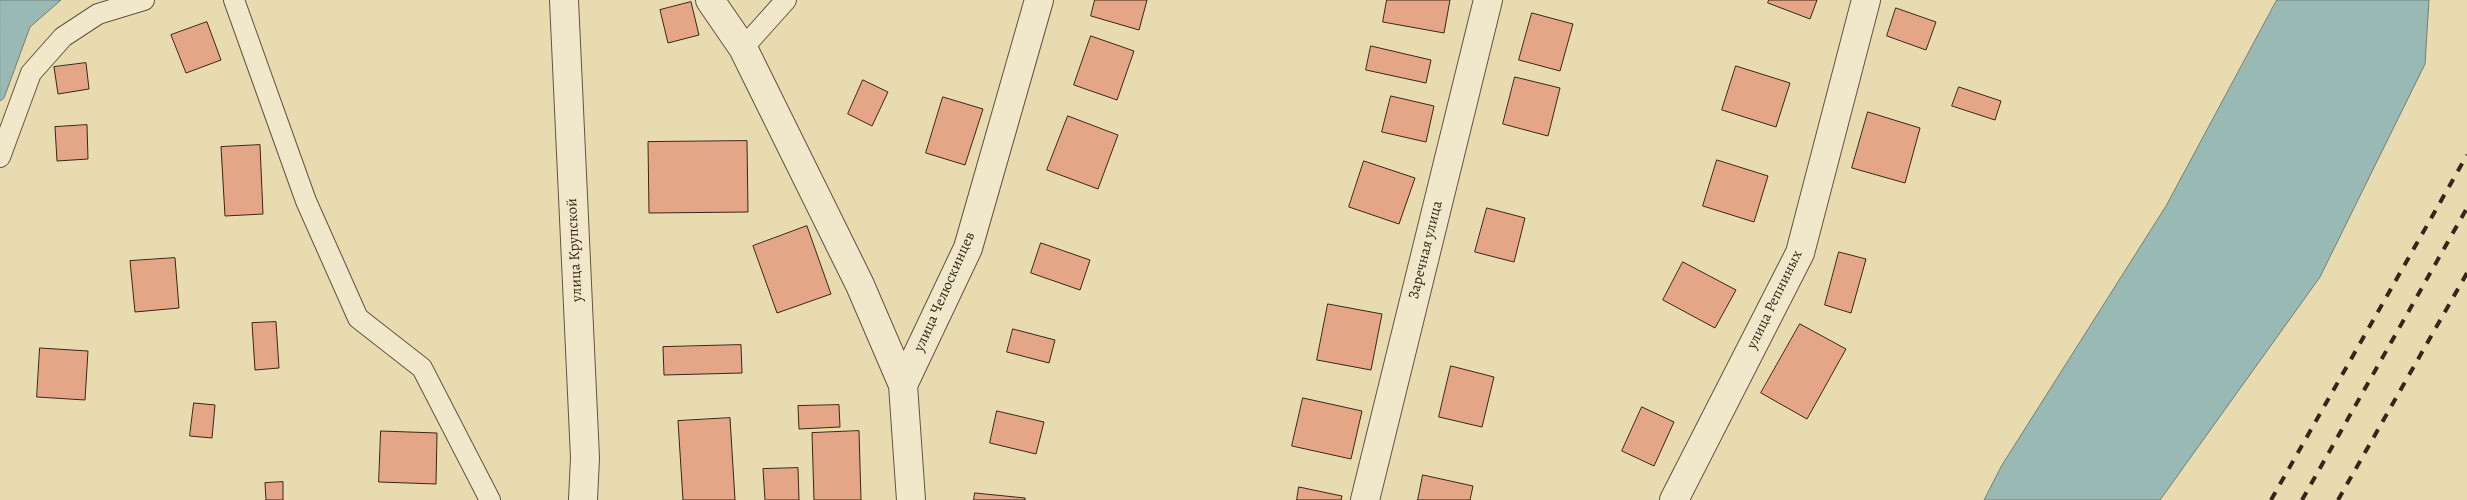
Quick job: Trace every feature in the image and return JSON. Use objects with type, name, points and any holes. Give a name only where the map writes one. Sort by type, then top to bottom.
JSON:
[{"type":"street","name":"улица Крупской","points":[[564,0],[585,458],[583,500]]},
{"type":"street","points":[[710,0],[743,48],[860,285],[903,385]]},
{"type":"street","name":"улица Челюскинцев","points":[[911,500],[903,385],[968,248],[1039,0]]},
{"type":"street","name":"Заречная улица","points":[[1365,500],[1488,0]]},
{"type":"street","name":"улица Репниных","points":[[1674,500],[1800,253],[1866,0]]},
{"type":"lane","points":[[0,157],[31,73],[63,37],[98,14],[144,0]]},
{"type":"lane","points":[[234,0],[306,201],[358,318],[422,368],[490,500]]},
{"type":"lane","points":[[743,48],[786,0]]},
{"type":"water","points":[[0,0],[61,0],[30,27],[4,98],[0,101]]},
{"type":"water","points":[[2277,0],[2429,0],[2425,64],[2320,277],[2160,500],[1984,500],[2002,465],[2166,206]]},
{"type":"building","points":[[1095,0],[1147,0],[1139,30],[1091,16]]},
{"type":"building","points":[[1387,0],[1450,0],[1444,33],[1383,22]]},
{"type":"building","points":[[1769,0],[1817,0],[1810,19],[1768,3]]},
{"type":"building","points":[[691,2],[699,35],[668,43],[660,10]]},
{"type":"building","points":[[1896,8],[1936,22],[1926,50],[1887,36]]},
{"type":"building","points":[[1532,13],[1573,24],[1560,71],[1519,60]]},
{"type":"building","points":[[207,22],[221,60],[186,73],[171,35]]},
{"type":"building","points":[[1091,36],[1134,51],[1117,100],[1074,85]]},
{"type":"building","points":[[1371,46],[1431,60],[1426,83],[1366,70]]},
{"type":"building","points":[[86,63],[89,89],[58,94],[54,67]]},
{"type":"building","points":[[1736,66],[1790,83],[1776,127],[1722,110]]},
{"type":"building","points":[[1515,77],[1560,88],[1548,136],[1503,124]]},
{"type":"building","points":[[863,80],[888,92],[872,126],[848,114]]},
{"type":"building","points":[[1959,87],[2001,101],[1995,120],[1952,106]]},
{"type":"building","points":[[1391,96],[1434,106],[1426,142],[1382,132]]},
{"type":"building","points":[[943,97],[983,109],[965,165],[926,153]]},
{"type":"building","points":[[1868,112],[1920,128],[1905,183],[1852,168]]},
{"type":"building","points":[[1068,116],[1118,135],[1098,189],[1047,170]]},
{"type":"building","points":[[87,125],[88,159],[57,161],[55,127]]},
{"type":"building","points":[[747,141],[748,212],[649,213],[648,142]]},
{"type":"building","points":[[260,145],[263,214],[225,216],[221,147]]},
{"type":"building","points":[[1717,160],[1768,176],[1754,222],[1703,206]]},
{"type":"building","points":[[1364,161],[1415,178],[1399,224],[1349,207]]},
{"type":"building","points":[[1487,208],[1525,218],[1514,262],[1475,252]]},
{"type":"building","points":[[807,226],[831,294],[777,313],[753,246]]},
{"type":"building","points":[[1041,243],[1090,260],[1080,290],[1031,273]]},
{"type":"building","points":[[1839,252],[1866,259],[1851,313],[1825,305]]},
{"type":"building","points":[[175,258],[179,308],[135,312],[130,261]]},
{"type":"building","points":[[1683,262],[1736,290],[1715,328],[1663,300]]},
{"type":"building","points":[[1328,304],[1382,314],[1371,370],[1317,360]]},
{"type":"building","points":[[276,322],[279,368],[255,370],[252,323]]},
{"type":"building","points":[[1800,324],[1846,349],[1807,419],[1761,393]]},
{"type":"building","points":[[1013,329],[1055,340],[1049,363],[1007,352]]},
{"type":"building","points":[[741,345],[742,373],[664,375],[663,347]]},
{"type":"building","points":[[40,348],[88,351],[85,400],[37,397]]},
{"type":"building","points":[[1451,366],[1494,377],[1482,427],[1439,417]]},
{"type":"building","points":[[1303,398],[1362,411],[1351,459],[1292,446]]},
{"type":"building","points":[[194,403],[215,405],[212,438],[190,436]]},
{"type":"building","points":[[839,405],[840,427],[799,429],[798,406]]},
{"type":"building","points":[[1642,407],[1674,422],[1654,466],[1622,451]]},
{"type":"building","points":[[997,411],[1044,422],[1036,454],[990,443]]},
{"type":"building","points":[[730,418],[735,500],[683,500],[678,421]]},
{"type":"building","points":[[381,431],[437,433],[436,484],[379,482]]},
{"type":"building","points":[[859,431],[861,500],[814,500],[812,433]]},
{"type":"building","points":[[798,468],[799,500],[765,500],[763,469]]},
{"type":"building","points":[[1423,475],[1473,486],[1470,500],[1418,500]]},
{"type":"building","points":[[283,482],[283,500],[266,500],[265,483]]},
{"type":"building","points":[[1299,487],[1342,496],[1341,500],[1297,500]]},
{"type":"building","points":[[975,493],[1025,498],[1025,500],[974,500]]},
{"type":"railway","points":[[2271,500],[2467,155]]},
{"type":"railway","points":[[2302,500],[2467,208]]},
{"type":"railway","points":[[2338,500],[2467,273]]}]
